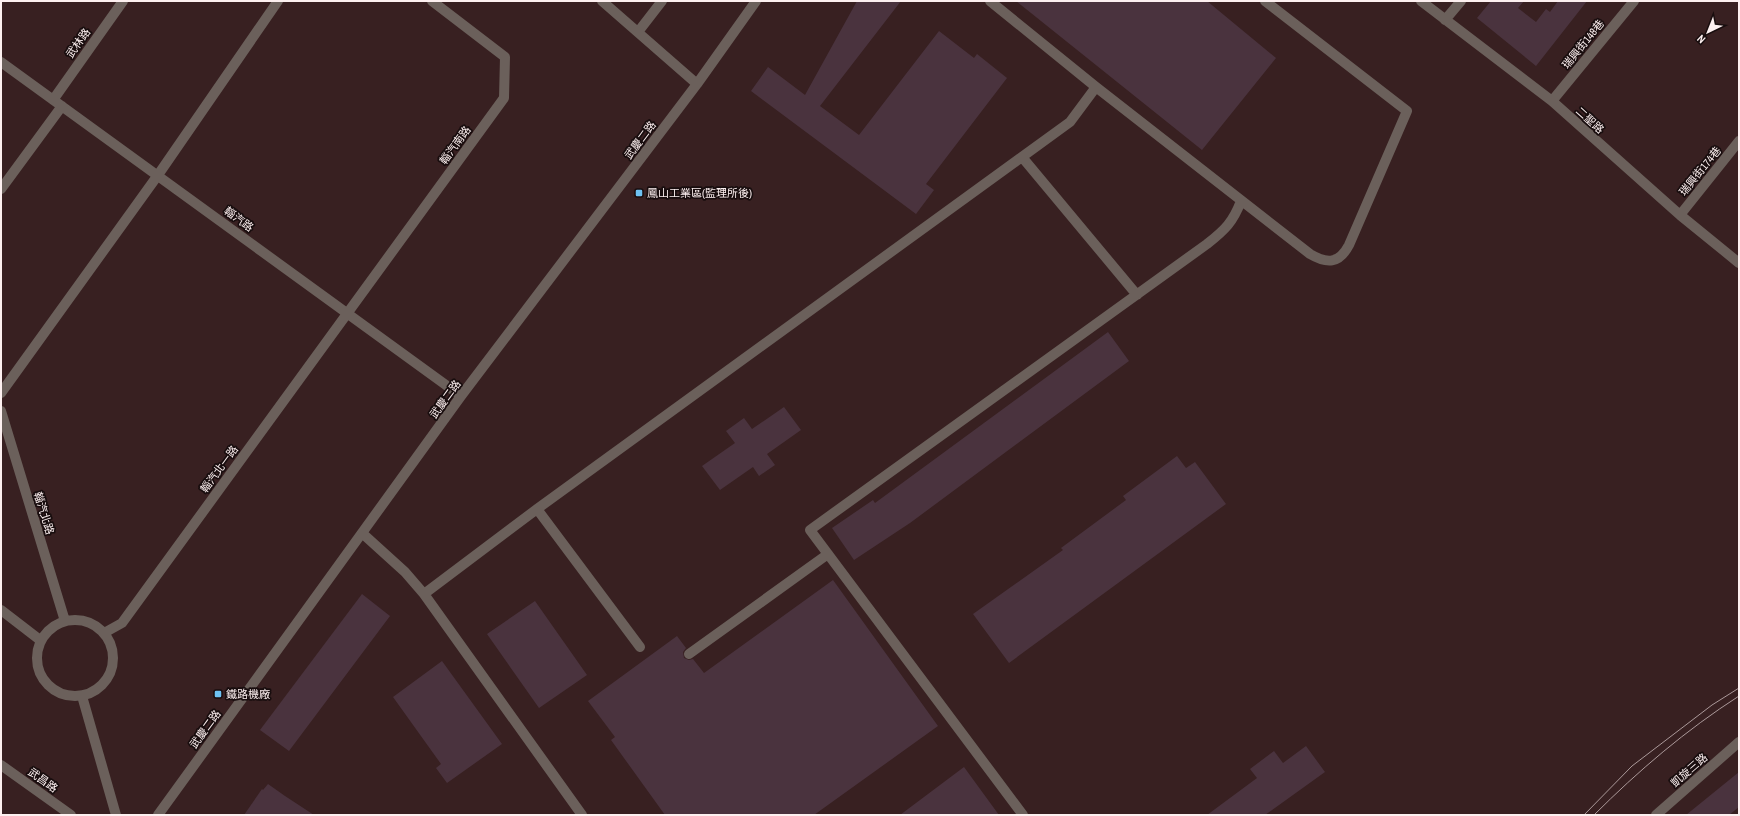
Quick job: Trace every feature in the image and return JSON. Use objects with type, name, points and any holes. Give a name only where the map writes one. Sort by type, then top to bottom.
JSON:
[{"type":"street","name":"武林路","points":[[53,100],[123,1]]},
{"type":"street","points":[[1,393],[158,175],[278,1]]},
{"type":"street","name":"輜汽南路","points":[[348,312],[504,98],[505,57],[432,1]]},
{"type":"street","points":[[602,1],[697,84]]},
{"type":"street","points":[[638,32],[662,1]]},
{"type":"street","name":"武慶二路","points":[[158,815],[461,396],[697,84],[756,1]]},
{"type":"street","points":[[990,1],[1096,87],[1310,254],[1323,261],[1334,260],[1344,255],[1407,111],[1265,1]]},
{"type":"street","name":"二聖路","points":[[1421,1],[1552,101],[1680,215],[1739,263]]},
{"type":"street","points":[[1445,20],[1461,1]]},
{"type":"street","name":"瑞興街148巷","points":[[1552,101],[1634,1]]},
{"type":"street","name":"輜汽路","points":[[1,62],[348,312],[461,396]]},
{"type":"street","points":[[424,594],[537,509],[1070,122],[1096,87]]},
{"type":"street","points":[[1,189],[62,106]]},
{"type":"street","name":"瑞興街174巷","points":[[1680,215],[1739,141]]},
{"type":"street","points":[[1022,157],[1137,294]]},
{"type":"street","points":[[1023,815],[810,530],[1222,233],[1234,218],[1241,201]]},
{"type":"street","name":"輜汽北一路","points":[[104,633],[122,623],[348,312]]},
{"type":"street","name":"輜汽北路","points":[[1,411],[65,621]]},
{"type":"street","points":[[537,509],[640,648]]},
{"type":"street","points":[[362,533],[409,576],[424,594],[582,815]]},
{"type":"street","points":[[689,654],[828,554]]},
{"type":"street","points":[[1,610],[40,640]]},
{"type":"street","points":[[79,620],[94,625],[104,633],[112,647],[113,663],[109,675],[97,689],[82,696],[66,695],[52,689],[43,679],[36,663],[37,649],[40,640],[51,628],[65,621],[79,620]]},
{"type":"street","points":[[82,696],[116,815]]},
{"type":"street","name":"凱旋三路","points":[[1656,815],[1739,742]]},
{"type":"street","name":"武昌路","points":[[1,765],[71,815]]},
{"type":"building","points":[[857,1],[901,1],[820,106],[859,135],[939,31],[974,58],[977,54],[1007,78],[926,184],[934,190],[916,214],[751,91],[768,67],[805,95]]},
{"type":"building","points":[[1016,1],[1207,1],[1276,58],[1202,150]]},
{"type":"building","points":[[1491,1],[1524,1],[1518,8],[1536,22],[1546,9],[1550,12],[1558,1],[1587,1],[1536,66],[1477,18]]},
{"type":"building","points":[[1108,332],[1129,361],[910,523],[854,560],[832,528],[873,500],[875,503]]},
{"type":"building","points":[[784,407],[801,430],[767,454],[775,465],[759,476],[753,467],[720,490],[702,466],[735,443],[726,431],[744,418],[752,429]]},
{"type":"building","points":[[1177,456],[1186,468],[1195,462],[1226,504],[1009,663],[973,614],[1063,550],[1061,548],[1126,500],[1123,496]]},
{"type":"building","points":[[833,580],[938,726],[814,815],[665,815],[611,740],[615,737],[588,701],[677,636],[686,648],[683,652],[684,658],[689,660],[693,659],[704,673]]},
{"type":"building","points":[[362,594],[390,616],[289,751],[260,730]]},
{"type":"building","points":[[535,601],[587,675],[539,708],[487,634]]},
{"type":"building","points":[[442,661],[502,744],[447,783],[436,768],[441,764],[393,697]]},
{"type":"building","points":[[1306,746],[1325,772],[1265,815],[1207,815],[1257,778],[1250,769],[1274,751],[1283,763]]},
{"type":"building","points":[[964,767],[999,815],[900,815]]},
{"type":"building","points":[[1739,772],[1739,807],[1729,815],[1686,815]]},
{"type":"building","points":[[268,784],[314,815],[244,815],[262,789],[263,790]]},
{"type":"tram line","points":[[1584,815],[1632,766],[1712,705],[1739,688]]},
{"type":"tram line","points":[[1594,815],[1681,737],[1739,696]]},
{"type":"place","name":"鳳山工業區(監理所後)","points":[[639,193]]},
{"type":"place","name":"鐵路機廠","points":[[218,694]]}]
